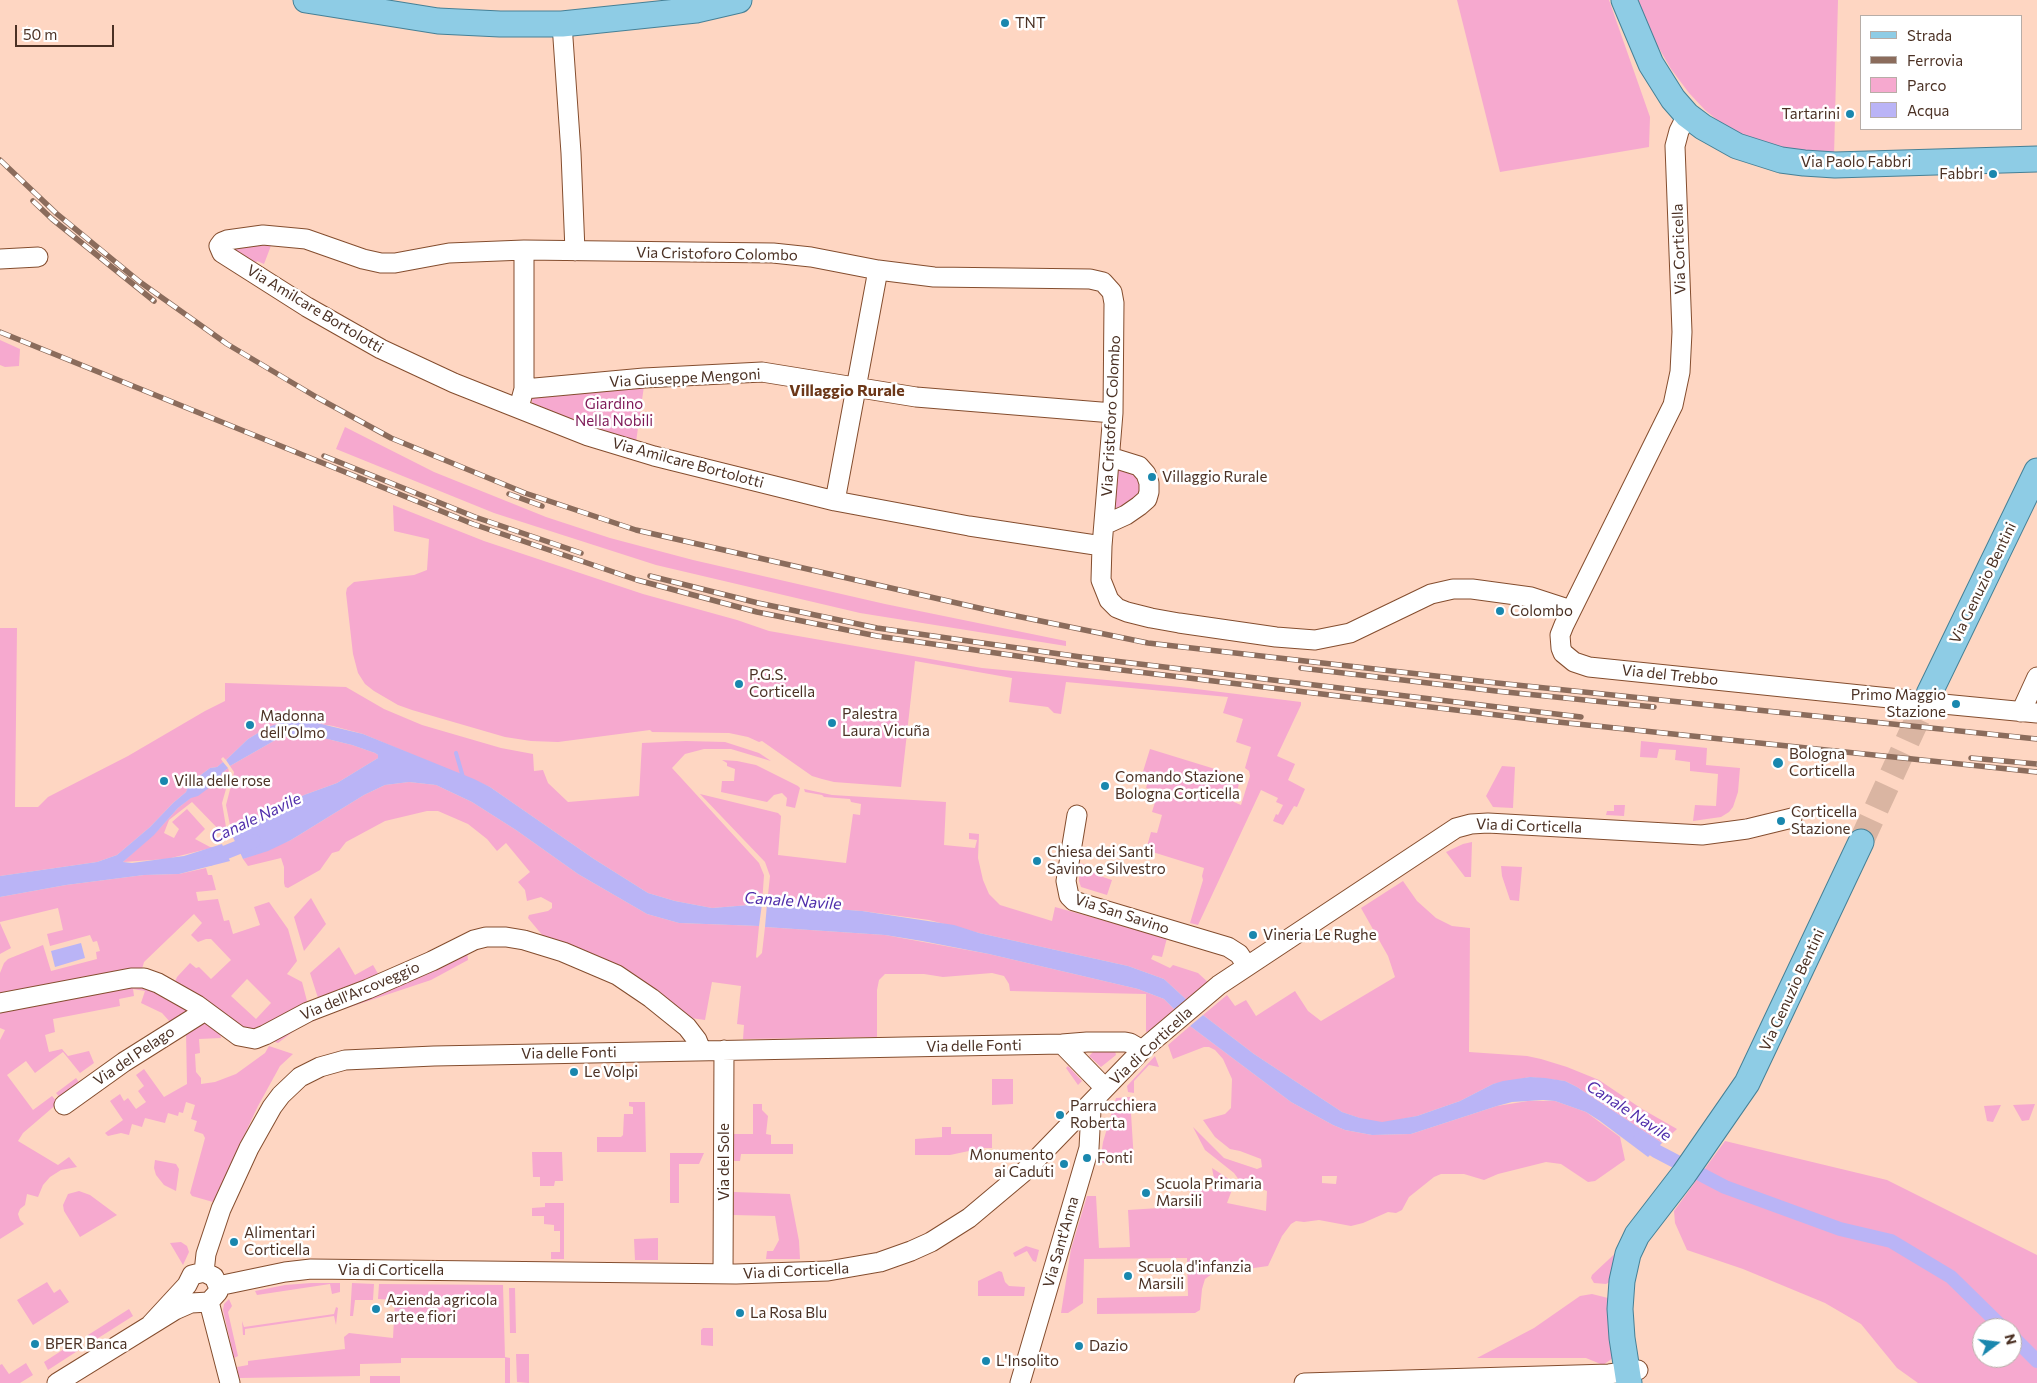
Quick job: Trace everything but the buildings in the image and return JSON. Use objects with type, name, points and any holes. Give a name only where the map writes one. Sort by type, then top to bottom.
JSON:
[{"type":"main road","points":[[306,0],[438,21],[500,24],[562,24],[696,10],[739,0]]},
{"type":"main road","points":[[1624,0],[1651,64],[1673,99],[1687,115]]},
{"type":"main road","name":"Via Paolo Fabbri","points":[[1687,115],[1703,127],[1737,146],[1782,160],[1804,163],[1836,165],[2037,159]]},
{"type":"main road","name":"Via Genuzio Bentini","points":[[1927,699],[2037,471]]},
{"type":"main road","name":"Via Genuzio Bentini","points":[[1634,1377],[1620,1309],[1622,1281],[1628,1254],[1637,1235],[1663,1202],[1748,1083],[1861,842]]},
{"type":"street","points":[[562,24],[571,153],[575,251]]},
{"type":"street","name":"Via Corticella","points":[[1624,505],[1673,405],[1680,372],[1682,332],[1675,146],[1679,131],[1687,115]]},
{"type":"street","name":"Via Cristoforo Colombo","points":[[222,253],[219,246],[222,242],[242,237],[263,235],[306,239],[363,259],[381,263],[395,263],[449,254],[524,250],[791,254],[878,270],[934,277],[1090,279],[1102,282],[1112,292],[1114,303],[1114,413],[1102,546],[1101,580],[1109,600],[1118,608],[1151,618],[1276,637],[1315,640],[1350,633],[1431,594],[1453,589],[1472,589],[1530,597],[1571,610]]},
{"type":"street","points":[[524,250],[524,388],[521,399],[524,411]]},
{"type":"street","name":"Via Amilcare Bortolotti","points":[[222,253],[307,307],[381,349],[454,383],[588,436],[654,456],[835,501],[969,526],[1102,546]]},
{"type":"street","points":[[0,259],[38,257]]},
{"type":"street","points":[[835,501],[878,270]]},
{"type":"street","name":"Via Giuseppe Mengoni","points":[[524,388],[644,378],[762,372],[916,397],[1114,413]]},
{"type":"street","points":[[1104,525],[1126,515],[1139,506],[1147,499],[1149,492],[1149,482],[1146,474],[1139,466],[1110,457]]},
{"type":"street","name":"Via del Trebbo","points":[[1624,505],[1564,625],[1560,642],[1563,653],[1581,665],[1927,699],[2029,712]]},
{"type":"street","points":[[2029,712],[2037,677]]},
{"type":"street","name":"Via San Savino","points":[[1077,815],[1066,881],[1069,896],[1074,901],[1228,947],[1239,954],[1247,966]]},
{"type":"street","name":"Via di Corticella","points":[[57,1383],[151,1324],[182,1307],[285,1272],[311,1270],[723,1274],[843,1270],[872,1264],[911,1251],[949,1231],[986,1204],[1025,1171],[1142,1050],[1219,985],[1426,846],[1464,825],[1488,823],[1702,834],[1747,829],[1792,818]]},
{"type":"street","name":"Via dell'Arcoveggio","points":[[0,1004],[137,977],[158,983],[205,1010],[239,1036],[255,1039],[308,1012],[368,989],[474,940],[486,937],[506,937],[524,940],[563,952],[617,975],[687,1027],[702,1050]]},
{"type":"street","name":"Via del Pelago","points":[[64,1104],[124,1062],[205,1010]]},
{"type":"street","name":"Via delle Fonti","points":[[204,1272],[206,1254],[220,1213],[263,1121],[272,1107],[292,1084],[320,1067],[345,1060],[362,1058],[1087,1042],[1125,1042],[1142,1050]]},
{"type":"street","points":[[1062,1044],[1100,1093]]},
{"type":"street","name":"Via del Sole","points":[[723,1274],[724,1050]]},
{"type":"street","name":"Via Sant'Anna","points":[[1020,1383],[1089,1148],[1091,1110],[1100,1093]]},
{"type":"street","points":[[204,1272],[214,1277],[208,1297],[230,1383]]},
{"type":"street","name":"Via di Corticella","points":[[151,1324],[187,1285],[192,1275],[204,1272]]},
{"type":"street","points":[[187,1285],[188,1295],[208,1297]]},
{"type":"street","points":[[1304,1383],[1634,1377]]},
{"type":"green space","points":[[1457,0],[1609,0],[1650,117],[1649,147],[1500,172]]},
{"type":"green space","points":[[1637,0],[1838,0],[1834,156],[1785,150],[1732,132],[1705,110],[1671,69],[1656,43]]},
{"type":"green space","points":[[272,243],[264,264],[257,261],[254,267],[229,249]]},
{"type":"green space","points":[[0,340],[20,349],[19,366],[5,367],[0,365]]},
{"type":"green space","name":"Giardino Nella Nobili","points":[[644,386],[636,442],[533,409],[532,395]]},
{"type":"green space","points":[[345,427],[434,472],[546,517],[610,538],[693,560],[885,604],[1066,641],[1066,646],[860,613],[656,565],[494,513],[336,449]]},
{"type":"green space","points":[[1120,468],[1138,474],[1142,493],[1117,511],[1112,510],[1117,470]]},
{"type":"green space","points":[[393,505],[484,541],[643,594],[737,620],[769,631],[982,668],[1180,687],[1301,702],[1277,756],[1295,764],[1288,780],[1305,789],[1297,807],[1294,806],[1283,825],[1273,821],[1283,805],[1276,802],[1278,798],[1261,790],[1198,925],[1190,923],[1203,880],[1204,868],[1146,850],[1151,832],[1157,833],[1162,815],[1152,812],[1158,792],[1146,788],[1148,781],[1141,778],[1150,749],[1241,777],[1234,802],[1241,805],[1250,776],[1249,771],[1245,768],[1251,747],[1236,742],[1243,719],[1223,713],[1228,697],[1066,682],[1061,714],[1054,713],[1048,707],[1009,702],[1012,678],[915,661],[901,787],[834,782],[812,776],[762,741],[759,742],[748,737],[729,733],[652,732],[650,730],[558,742],[531,741],[505,737],[412,710],[398,705],[374,691],[365,684],[358,673],[353,654],[346,593],[347,588],[354,582],[414,575],[427,570],[429,539],[394,531]]},
{"type":"green space","points":[[0,628],[17,628],[15,807],[38,807],[48,797],[128,756],[225,701],[225,683],[346,687],[384,709],[422,725],[501,748],[533,754],[534,771],[543,770],[548,783],[568,802],[639,796],[642,743],[725,742],[759,753],[771,761],[731,749],[704,749],[685,754],[672,768],[759,863],[764,875],[762,904],[712,908],[675,901],[648,893],[594,859],[490,787],[363,734],[333,726],[301,721],[286,721],[268,727],[248,739],[226,760],[223,757],[221,759],[223,762],[217,767],[210,768],[198,777],[188,787],[186,792],[150,827],[117,855],[97,862],[0,876]]},
{"type":"green space","points":[[307,734],[352,745],[375,753],[378,755],[378,758],[337,783],[304,795],[242,827],[232,835],[226,805],[234,772],[230,766],[279,738]]},
{"type":"green space","points":[[1641,741],[1707,748],[1706,765],[1740,768],[1738,792],[1733,807],[1721,817],[1693,821],[1695,805],[1716,806],[1718,774],[1690,771],[1690,762],[1675,760],[1676,750],[1659,749],[1657,758],[1640,757]]},
{"type":"green space","points":[[722,760],[756,765],[798,786],[800,788],[795,808],[786,806],[787,798],[782,793],[774,795],[767,802],[721,792],[722,781],[734,781],[735,769],[727,766],[727,763]]},
{"type":"green space","points":[[1502,766],[1515,767],[1513,808],[1493,807],[1486,796]]},
{"type":"green space","points":[[228,768],[230,775],[222,803],[228,839],[192,802],[169,820],[164,833],[174,838],[179,829],[172,822],[187,809],[205,829],[195,839],[210,847],[215,847],[167,859],[123,862],[160,828],[178,808]]},
{"type":"green space","points":[[409,782],[436,785],[472,802],[516,830],[578,874],[647,914],[679,923],[759,926],[757,958],[762,953],[765,927],[885,935],[989,954],[1138,989],[1164,999],[1177,1012],[1155,1030],[1146,1032],[1146,994],[1010,991],[1009,984],[1004,976],[992,973],[943,977],[924,974],[885,974],[879,980],[877,990],[877,1037],[743,1039],[744,1025],[737,1024],[741,986],[712,982],[705,1020],[691,1018],[666,1000],[543,936],[528,918],[529,915],[548,911],[552,908],[552,903],[541,897],[527,901],[525,890],[518,882],[530,872],[506,843],[497,851],[487,839],[468,824],[438,811],[427,811],[385,821],[346,842],[339,851],[332,853],[320,870],[288,888],[285,887],[284,883],[284,867],[281,858],[248,866],[243,859],[291,840],[364,795],[385,785]]},
{"type":"green space","points":[[804,789],[832,795],[946,802],[944,845],[975,848],[977,840],[969,839],[969,833],[979,834],[978,858],[983,880],[989,894],[1000,905],[1052,921],[1055,907],[1167,938],[1162,957],[1153,955],[1151,959],[1170,968],[1173,965],[1198,973],[1210,984],[1189,1002],[1164,979],[1128,966],[929,920],[862,911],[767,904],[770,876],[765,862],[700,794],[778,813],[781,816],[778,855],[846,863],[853,814],[860,815],[861,804],[851,802],[850,799],[824,797],[805,792]]},
{"type":"green space","points":[[1614,805],[1625,805],[1624,816],[1606,815],[1607,811],[1614,811]]},
{"type":"green space","points":[[1472,842],[1471,877],[1465,877],[1446,852]]},
{"type":"green space","points":[[1080,863],[1101,870],[1100,876],[1112,880],[1107,895],[1081,887],[1079,881]]},
{"type":"green space","points":[[1501,866],[1522,867],[1519,901],[1510,900],[1502,876]]},
{"type":"green space","points":[[206,868],[208,875],[212,875],[216,890],[196,892],[198,901],[218,899],[224,921],[229,920],[233,934],[260,925],[254,907],[269,902],[288,929],[297,961],[287,974],[302,982],[307,1001],[304,1007],[249,1032],[175,982],[177,977],[190,963],[196,968],[199,967],[211,979],[231,960],[211,939],[198,942],[191,935],[202,923],[194,914],[144,962],[142,969],[0,996],[0,973],[8,959],[43,945],[51,971],[97,959],[96,952],[100,951],[97,941],[93,942],[90,935],[50,946],[47,934],[63,930],[58,908],[0,922],[0,897],[66,885],[144,875],[179,874]],"holes":[[[247,979],[271,1003],[256,1019],[231,996]]]},
{"type":"green space","points":[[1403,881],[1417,901],[1436,918],[1452,926],[1470,928],[1469,1052],[1527,1056],[1567,1067],[1599,1080],[1642,1109],[1677,1129],[1662,1143],[1565,1081],[1530,1077],[1493,1084],[1460,1101],[1417,1116],[1387,1122],[1371,1122],[1342,1112],[1254,1054],[1203,1015],[1227,995],[1235,1006],[1246,1000],[1256,1016],[1295,991],[1308,1011],[1321,1021],[1395,977],[1388,956],[1361,908]]},
{"type":"green space","points":[[311,898],[326,924],[304,951],[294,917]]},
{"type":"green space","points":[[0,923],[11,948],[0,954]]},
{"type":"green space","points":[[339,947],[355,975],[373,965],[380,977],[319,1001],[310,973]]},
{"type":"green space","points":[[467,951],[468,960],[431,980],[317,1018],[299,1027],[278,1043],[273,1041],[295,1027]]},
{"type":"green space","points":[[134,986],[149,988],[188,1012],[171,1023],[162,1013],[141,1003],[145,991],[133,989],[134,996],[119,999],[120,1006],[53,1019],[55,1032],[45,1035],[49,1052],[62,1049],[68,1056],[89,1051],[94,1063],[80,1073],[63,1052],[35,1073],[26,1061],[7,1075],[33,1110],[52,1096],[58,1103],[23,1133],[18,1141],[58,1165],[69,1157],[77,1167],[61,1170],[50,1177],[43,1185],[38,1197],[27,1194],[25,1205],[18,1214],[24,1224],[0,1239],[0,1040],[5,1030],[0,1028],[0,1012]]},
{"type":"green space","points":[[206,1022],[220,1033],[221,1038],[199,1039],[200,1053],[195,1054],[196,1072],[201,1078],[201,1084],[215,1082],[236,1074],[265,1053],[269,1046],[293,1054],[280,1066],[258,1106],[213,1202],[192,1196],[190,1193],[205,1138],[203,1134],[194,1131],[197,1121],[191,1119],[195,1105],[186,1102],[183,1113],[179,1112],[178,1116],[168,1113],[165,1123],[145,1118],[142,1127],[132,1124],[129,1135],[121,1133],[108,1136],[105,1133],[123,1120],[110,1101],[120,1094],[124,1101],[128,1098],[136,1109],[146,1102],[138,1091],[144,1086],[136,1075],[144,1069],[164,1097],[187,1084],[186,1031]]},
{"type":"green space","points":[[1190,1026],[1291,1102],[1345,1130],[1372,1135],[1411,1134],[1497,1106],[1528,1101],[1555,1101],[1586,1112],[1620,1137],[1625,1160],[1595,1181],[1588,1182],[1561,1164],[1546,1162],[1498,1174],[1484,1180],[1464,1174],[1441,1174],[1434,1177],[1409,1197],[1402,1210],[1396,1213],[1388,1212],[1351,1226],[1319,1220],[1296,1221],[1291,1224],[1282,1236],[1268,1266],[1212,1274],[1205,1279],[1200,1310],[1195,1313],[1097,1314],[1097,1298],[1188,1296],[1187,1258],[1084,1259],[1083,1303],[1068,1313],[1061,1313],[1071,1249],[1087,1196],[1096,1196],[1099,1248],[1130,1247],[1128,1210],[1191,1206],[1190,1190],[1216,1189],[1212,1168],[1232,1181],[1233,1187],[1227,1203],[1266,1211],[1267,1191],[1239,1180],[1234,1173],[1205,1150],[1193,1127],[1224,1158],[1257,1169],[1262,1167],[1261,1159],[1230,1149],[1215,1137],[1203,1120],[1225,1114],[1231,1108],[1232,1079],[1223,1059],[1215,1050],[1204,1047],[1173,1059],[1168,1045]],"holes":[[[1322,1176],[1337,1176],[1336,1184],[1322,1183]]]},
{"type":"green space","points":[[1094,1051],[1115,1051],[1116,1055],[1101,1067],[1089,1056]]},
{"type":"green space","points":[[1155,1056],[1159,1067],[1149,1065],[1134,1081],[1134,1093],[1128,1092],[1127,1086]]},
{"type":"green space","points":[[1068,1066],[1082,1081],[1078,1085],[1066,1068]]},
{"type":"green space","points":[[76,1078],[81,1085],[62,1100],[56,1093]]},
{"type":"green space","points":[[992,1079],[1013,1079],[1013,1104],[992,1105]]},
{"type":"green space","points":[[1130,1097],[1134,1162],[1100,1163],[1103,1142],[1116,1098]]},
{"type":"green space","points":[[629,1102],[645,1102],[646,1152],[597,1152],[597,1137],[621,1137],[623,1135],[624,1114],[633,1114],[633,1107],[629,1106]]},
{"type":"green space","points":[[753,1104],[762,1104],[762,1110],[768,1116],[766,1134],[771,1135],[771,1144],[793,1144],[793,1154],[741,1154],[740,1161],[734,1161],[734,1134],[753,1134]]},
{"type":"green space","points":[[2035,1104],[2029,1120],[2022,1121],[2013,1105]]},
{"type":"green space","points":[[2001,1105],[1993,1122],[1987,1121],[1984,1106]]},
{"type":"green space","points":[[942,1127],[951,1127],[951,1134],[992,1134],[992,1148],[950,1155],[915,1155],[915,1139],[942,1137]]},
{"type":"green space","points":[[1725,1141],[1887,1180],[2037,1255],[2037,1383],[1918,1383],[1897,1368],[1861,1324],[1825,1303],[1743,1269],[1687,1250],[1675,1223],[1674,1211]]},
{"type":"green space","points":[[532,1152],[562,1152],[563,1181],[555,1181],[554,1186],[540,1186],[540,1177],[533,1177]]},
{"type":"green space","points":[[670,1153],[704,1153],[699,1164],[679,1164],[679,1203],[670,1203]]},
{"type":"green space","points":[[155,1160],[176,1164],[179,1169],[176,1191],[164,1185],[156,1175],[154,1168]]},
{"type":"green space","points":[[79,1191],[90,1195],[117,1215],[80,1237],[64,1211],[63,1205],[68,1194]]},
{"type":"green space","points":[[734,1192],[790,1194],[799,1241],[800,1259],[766,1259],[767,1251],[773,1251],[779,1240],[775,1216],[733,1215]]},
{"type":"green space","points":[[545,1203],[564,1203],[564,1259],[551,1259],[551,1252],[560,1252],[560,1231],[554,1231],[554,1225],[544,1224],[544,1216],[532,1216],[532,1208],[545,1207]]},
{"type":"green space","points":[[658,1238],[658,1260],[635,1260],[634,1239]]},
{"type":"green space","points":[[181,1242],[187,1246],[189,1252],[183,1265],[170,1243]]},
{"type":"green space","points":[[1026,1246],[1039,1250],[1036,1262],[1033,1261],[1027,1251],[1015,1257],[1013,1253]]},
{"type":"green space","points":[[1622,1247],[1615,1279],[1606,1284],[1594,1283],[1591,1278],[1592,1275]]},
{"type":"green space","points":[[999,1271],[1002,1272],[1005,1282],[1009,1286],[1025,1287],[1024,1296],[978,1296],[978,1281]]},
{"type":"green space","points":[[47,1282],[54,1293],[60,1289],[69,1302],[33,1325],[17,1300]]},
{"type":"green space","points":[[340,1283],[340,1292],[332,1294],[330,1284],[257,1295],[255,1291],[285,1285]]},
{"type":"green space","points":[[352,1283],[374,1284],[373,1300],[355,1300],[353,1316],[350,1316]]},
{"type":"green space","points":[[379,1284],[503,1285],[505,1357],[510,1358],[510,1383],[505,1383],[505,1358],[401,1358],[401,1363],[360,1364],[360,1376],[239,1378],[237,1367],[248,1365],[248,1361],[345,1349],[344,1337],[349,1333],[393,1338],[395,1300],[378,1299]]},
{"type":"green space","points":[[509,1288],[515,1288],[516,1333],[510,1333]]},
{"type":"green space","points":[[1592,1294],[1612,1299],[1616,1356],[1603,1365],[1586,1358],[1477,1358],[1534,1328],[1580,1296]]},
{"type":"green space","points":[[229,1299],[232,1306],[228,1312],[238,1356],[234,1358],[223,1310],[224,1304]]},
{"type":"green space","points":[[336,1307],[338,1308],[336,1325],[334,1316],[245,1329],[245,1335],[243,1335],[242,1321],[244,1327],[334,1314]]},
{"type":"green space","points":[[129,1309],[133,1316],[92,1342],[88,1335]]},
{"type":"green space","points":[[703,1328],[713,1328],[713,1346],[701,1345],[701,1330]]},
{"type":"green space","points":[[75,1342],[79,1350],[48,1370],[44,1362]]},
{"type":"green space","points":[[516,1354],[529,1354],[529,1383],[517,1382]]},
{"type":"green space","points":[[26,1363],[33,1375],[20,1383],[0,1383],[0,1365],[2,1364],[9,1374]]},
{"type":"green space","points":[[370,1376],[400,1376],[400,1383],[370,1383]]},
{"type":"water","points":[[286,721],[313,722],[363,734],[474,779],[490,787],[594,859],[648,893],[675,901],[712,908],[762,904],[759,926],[679,923],[647,914],[578,874],[516,830],[472,802],[436,785],[409,782],[385,785],[364,795],[291,840],[268,851],[243,859],[232,835],[235,832],[304,795],[337,783],[378,758],[378,755],[375,753],[352,745],[307,734],[279,738],[230,766],[226,760],[248,739],[268,727]]},
{"type":"water","points":[[223,762],[228,768],[222,773],[218,781],[178,808],[154,835],[123,862],[132,863],[184,856],[222,844],[230,861],[179,874],[144,875],[66,885],[0,897],[0,876],[97,862],[117,855],[150,827],[186,792],[188,787],[198,777],[210,768],[217,767]]},
{"type":"water","points":[[767,904],[862,911],[954,925],[979,933],[1128,966],[1164,979],[1189,1002],[1177,1012],[1164,999],[1138,989],[989,954],[922,941],[885,935],[765,927]]},
{"type":"water","points":[[81,943],[85,958],[55,967],[51,951]]},
{"type":"water","points":[[1203,1015],[1254,1054],[1342,1112],[1360,1118],[1382,1122],[1417,1116],[1460,1101],[1503,1081],[1530,1077],[1545,1078],[1565,1081],[1577,1087],[1662,1143],[1648,1157],[1586,1112],[1555,1101],[1543,1100],[1512,1102],[1411,1134],[1372,1135],[1345,1130],[1291,1102],[1190,1026]]},
{"type":"waterway","points":[[456,753],[463,777]]},
{"type":"waterway","name":"Canale Navile","points":[[209,859],[254,841]]},
{"type":"waterway","name":"Canale Navile","points":[[1640,1140],[1656,1151],[1725,1187],[1840,1229],[1891,1241],[1951,1277],[1993,1318]]},
{"type":"waterway","name":"Canale Navile","points":[[2022,1346],[2037,1361]]},
{"type":"tunnel","points":[[1861,842],[1929,694]]},
{"type":"railway","points":[[0,160],[56,213],[140,282],[227,344],[318,398],[391,438],[525,493],[636,530],[992,611],[1148,643],[1497,683],[2037,739]]},
{"type":"railway","points":[[33,201],[52,219],[154,301]]},
{"type":"railway","points":[[0,332],[473,524],[637,580],[757,612],[877,636],[1080,665],[1539,720],[2037,772]]},
{"type":"railway","points":[[324,456],[475,517],[581,553]]},
{"type":"railway","points":[[509,494],[542,506]]},
{"type":"railway","points":[[650,576],[758,603],[877,628],[1081,657],[1581,717]]},
{"type":"railway","points":[[1301,668],[1654,707]]},
{"type":"railway","points":[[1971,758],[2037,764]]},
{"type":"place","name":"TNT","points":[[1005,23]]},
{"type":"place","name":"Tartarini","points":[[1850,114]]},
{"type":"place","name":"Fabbri","points":[[1993,174]]},
{"type":"place","name":"Villaggio Rurale","points":[[1152,477]]},
{"type":"place","name":"Colombo","points":[[1500,611]]},
{"type":"place","name":"P.G.S. Corticella","points":[[739,684]]},
{"type":"place","name":"Primo Maggio Stazione","points":[[1956,704]]},
{"type":"place","name":"Palestra Laura Vicuña","points":[[832,723]]},
{"type":"place","name":"Madonna dell'Olmo","points":[[250,725]]},
{"type":"place","name":"Bologna Corticella","points":[[1778,763]]},
{"type":"place","name":"Villa delle rose","points":[[164,781]]},
{"type":"place","name":"Comando Stazione Bologna Corticella","points":[[1105,786]]},
{"type":"place","name":"Corticella Stazione","points":[[1781,821]]},
{"type":"place","name":"Chiesa dei Santi Savino e Silvestro","points":[[1037,861]]},
{"type":"place","name":"Vineria Le Rughe","points":[[1253,935]]},
{"type":"place","name":"Le Volpi","points":[[574,1072]]},
{"type":"place","name":"Parrucchiera Roberta","points":[[1060,1115]]},
{"type":"place","name":"Fonti","points":[[1087,1158]]},
{"type":"place","name":"Monumento ai Caduti","points":[[1064,1164]]},
{"type":"place","name":"Scuola Primaria Marsili","points":[[1146,1193]]},
{"type":"place","name":"Alimentari Corticella","points":[[234,1242]]},
{"type":"place","name":"Scuola d'infanzia Marsili","points":[[1128,1276]]},
{"type":"place","name":"Azienda agricola arte e fiori","points":[[376,1309]]},
{"type":"place","name":"La Rosa Blu","points":[[740,1313]]},
{"type":"place","name":"BPER Banca","points":[[35,1344]]},
{"type":"place","name":"Dazio","points":[[1079,1346]]},
{"type":"place","name":"L'Insolito","points":[[986,1361]]},
{"type":"district","name":"Villaggio Rurale","points":[[847,391]]}]
